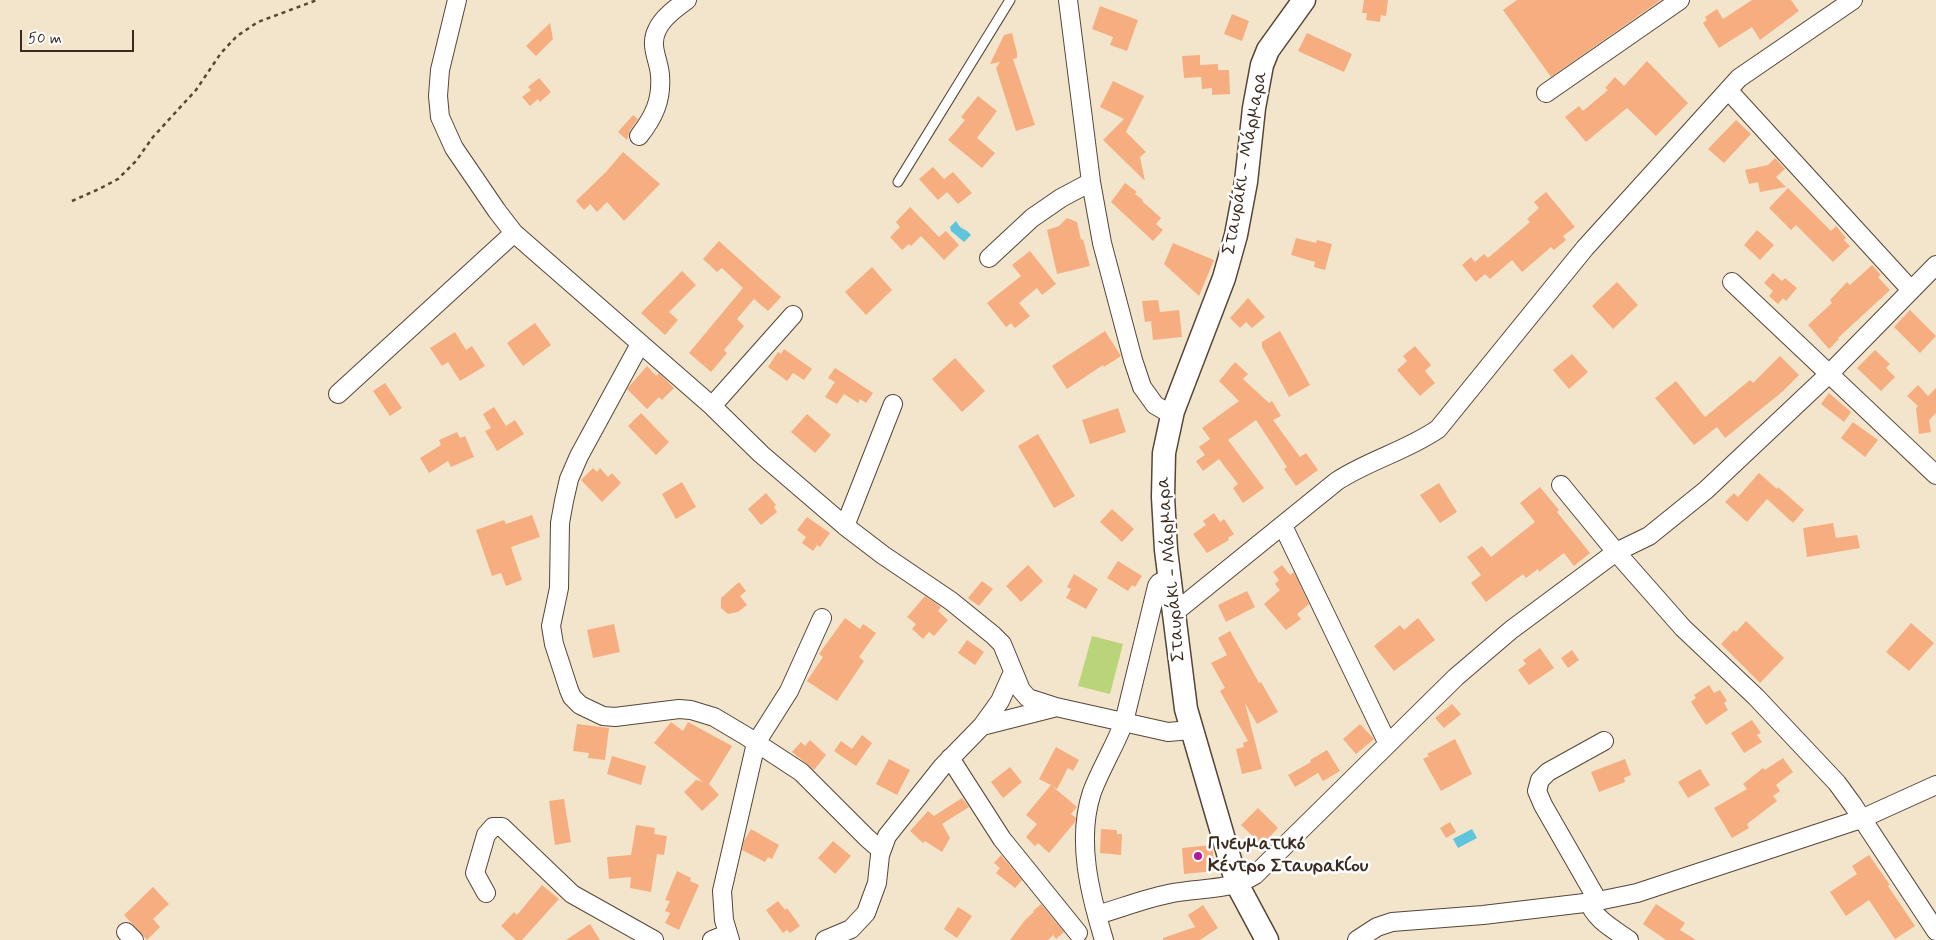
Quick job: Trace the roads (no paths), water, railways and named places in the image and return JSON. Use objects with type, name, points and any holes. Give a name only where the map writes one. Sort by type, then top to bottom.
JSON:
[{"type":"street","points":[[457,0],[440,70],[438,96],[440,117],[454,148],[514,233],[712,406],[760,454],[845,526],[883,555],[951,601],[993,635],[1004,648],[1021,690],[1028,698],[1056,707],[1168,732],[1191,730]]},
{"type":"street","points":[[639,136],[656,111],[660,93],[660,74],[653,43],[656,30],[664,20],[687,0]]},
{"type":"street","points":[[1068,0],[1091,182],[1102,243],[1139,379],[1150,401],[1160,410],[1172,415]]},
{"type":"street","name":"Σταυράκι - Μάρμαρα","points":[[1268,940],[1237,884],[1191,730],[1182,683],[1169,578],[1164,526],[1163,473],[1165,444],[1172,415],[1231,255],[1244,197],[1255,100],[1262,65],[1268,50],[1304,0]]},
{"type":"street","points":[[1546,93],[1680,0]]},
{"type":"street","points":[[1174,613],[1348,473],[1432,433],[1445,422],[1519,327],[1579,255],[1728,90],[1744,74],[1853,0]]},
{"type":"street","points":[[1728,90],[1912,290]]},
{"type":"street","points":[[990,258],[1032,218],[1061,198],[1091,182]]},
{"type":"street","points":[[338,394],[514,233]]},
{"type":"street","points":[[950,758],[1002,839],[1074,936],[1100,927],[1169,894],[1210,890],[1237,884],[1255,875],[1456,677],[1511,630],[1616,552],[1649,536],[1706,490],[1829,374],[1936,265]]},
{"type":"street","points":[[1732,282],[1936,475]]},
{"type":"street","points":[[712,406],[793,315]]},
{"type":"street","points":[[640,344],[579,456],[566,491],[560,523],[559,588],[551,626],[556,653],[572,697],[580,705],[602,716],[615,717],[667,710],[691,710],[714,717],[801,772],[867,838],[875,845],[882,847]]},
{"type":"street","points":[[845,526],[894,404]]},
{"type":"street","points":[[1561,485],[1616,552],[1683,628],[1756,697],[1824,768],[1853,805],[1936,930]]},
{"type":"street","points":[[1282,526],[1388,744]]},
{"type":"street","points":[[1100,927],[1087,869],[1086,832],[1091,794],[1124,722],[1157,586],[1169,578]]},
{"type":"street","points":[[723,938],[722,891],[756,743],[789,691],[822,618]]},
{"type":"street","points":[[825,940],[851,929],[862,918],[877,883],[882,847],[894,827],[950,758],[982,726],[1000,701],[1013,672]]},
{"type":"street","points":[[982,726],[1056,707]]},
{"type":"street","points":[[1604,741],[1548,772],[1540,780],[1537,791],[1542,806],[1594,901],[1592,910],[1629,940]]},
{"type":"street","points":[[1357,940],[1377,927],[1392,922],[1483,915],[1594,901],[1636,893],[1861,819],[1936,786]]},
{"type":"street","points":[[486,893],[475,873],[486,835],[493,828],[502,827],[572,894],[654,940]]},
{"type":"lane","points":[[898,182],[1010,0]]},
{"type":"water","points":[[956,221],[960,227],[971,235],[964,242],[951,231],[950,227]]},
{"type":"water","points":[[1472,829],[1477,838],[1458,848],[1453,839]]},
{"type":"place","name":"Πνευματικό Κέντρο Σταυρακίου","points":[[1198,856]]}]
